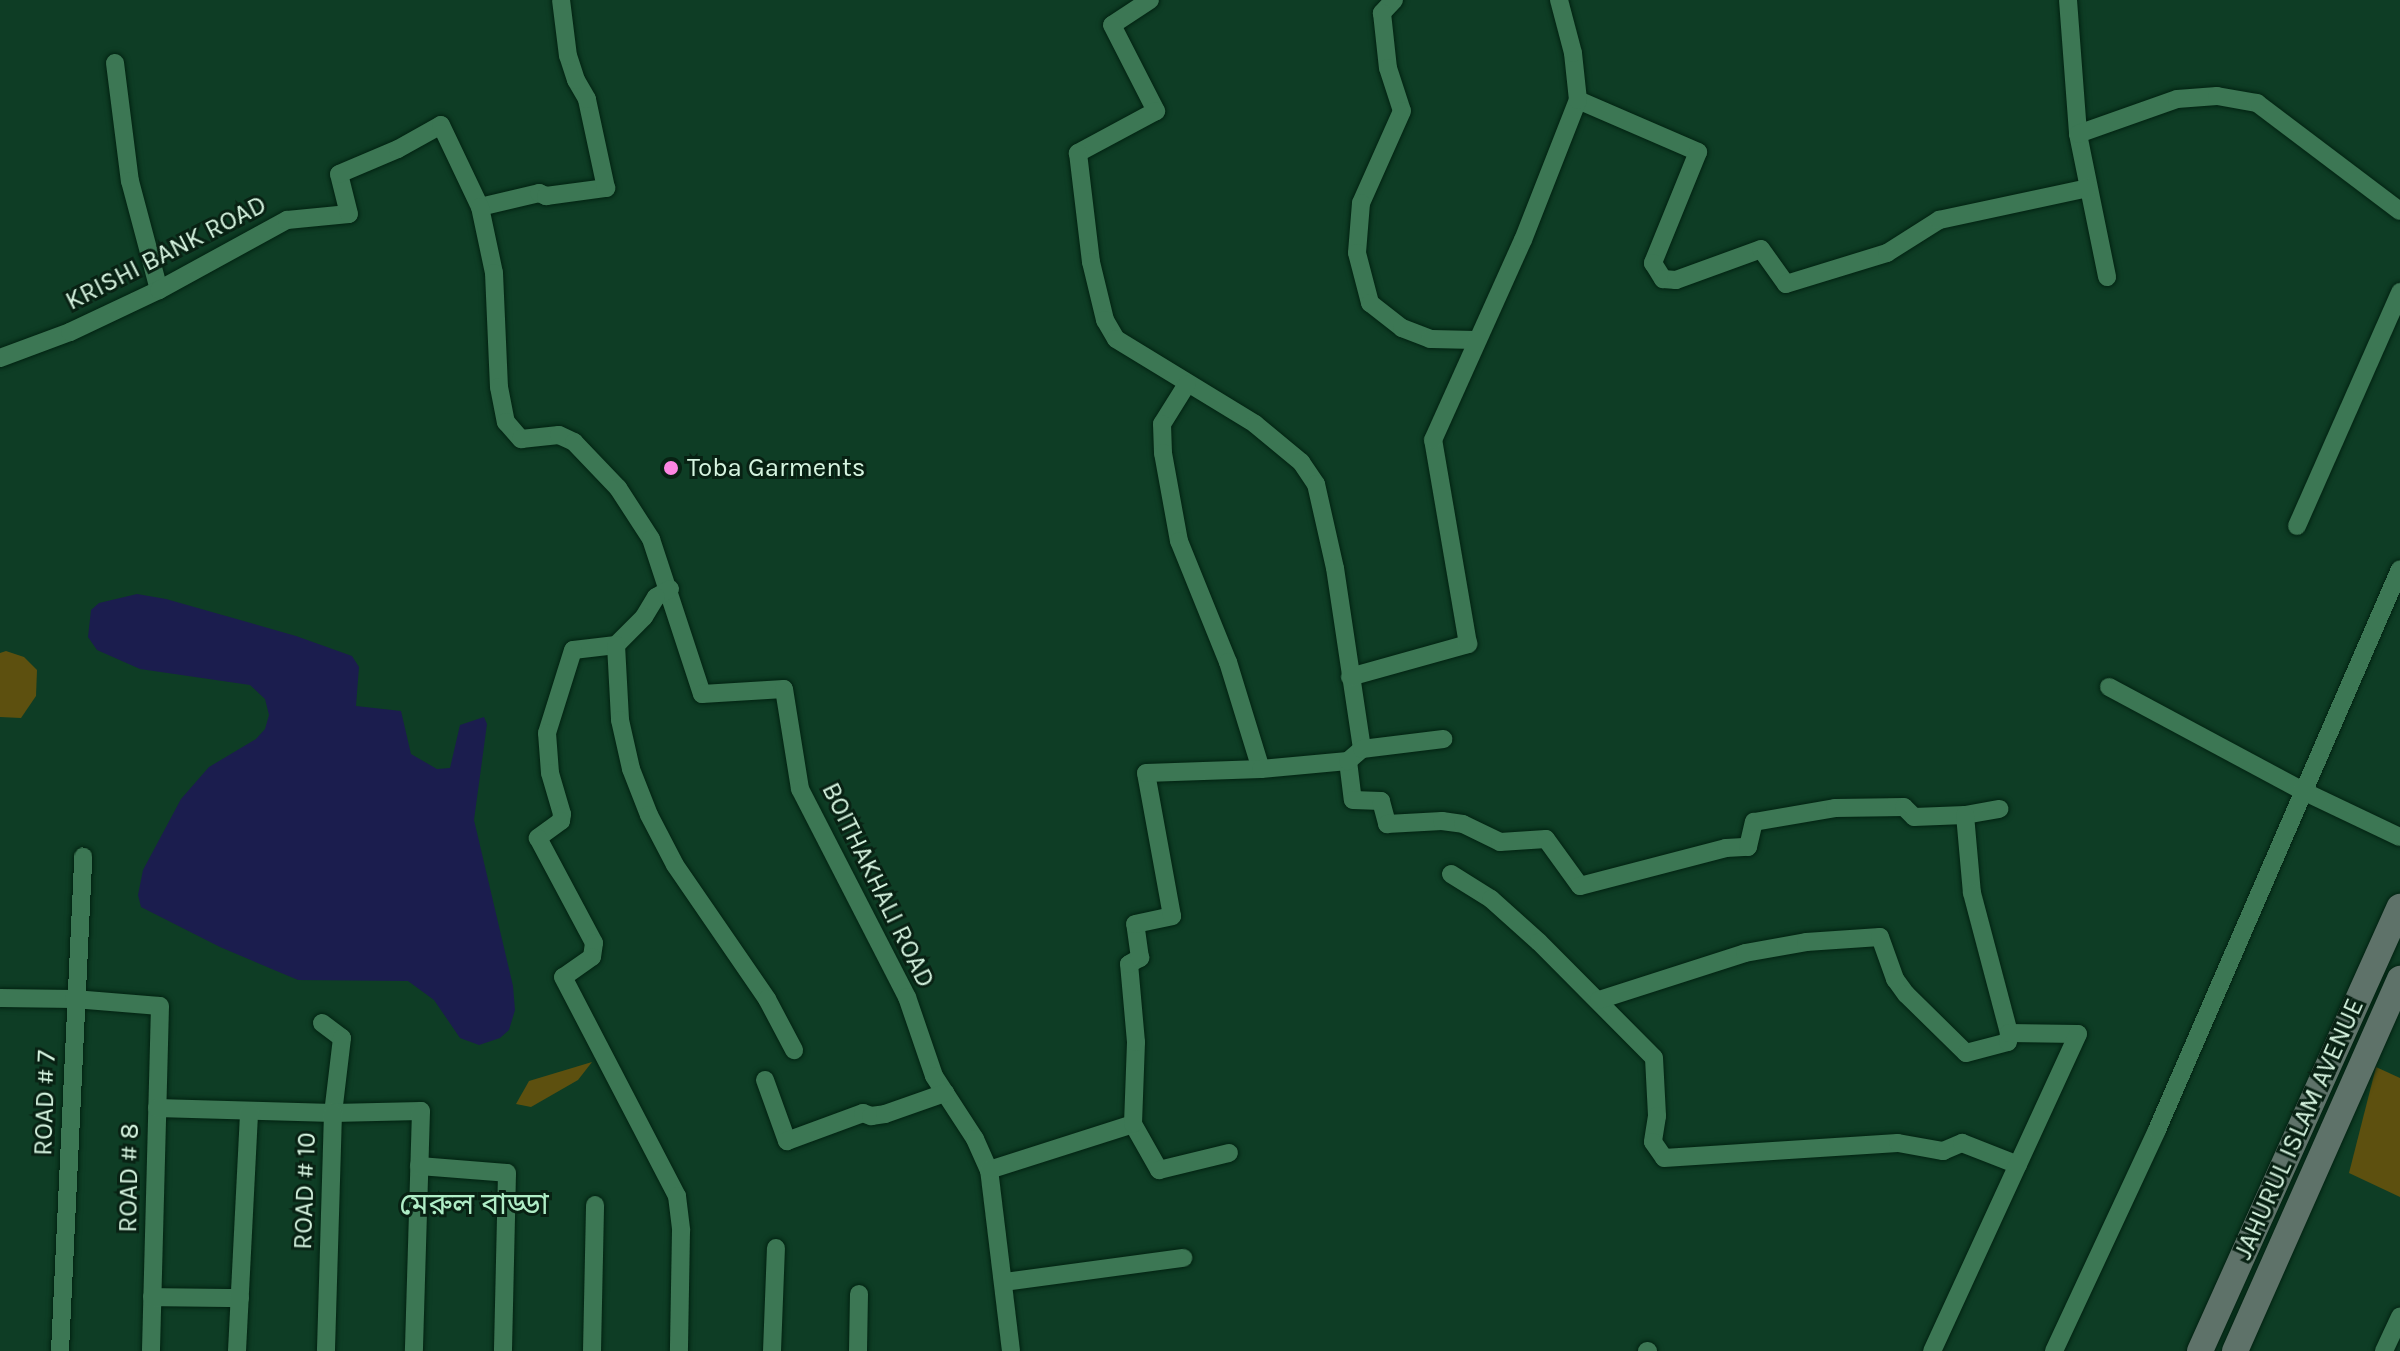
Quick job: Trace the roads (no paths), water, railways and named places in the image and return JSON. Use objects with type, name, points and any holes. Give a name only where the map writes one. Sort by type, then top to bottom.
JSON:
[{"type":"street","points":[[480,207],[539,193],[546,196],[606,188],[587,99],[568,56],[561,0]]},
{"type":"street","points":[[1394,0],[1382,13],[1388,68],[1402,111],[1361,203],[1357,253],[1360,266],[1370,303],[1402,328],[1430,339],[1477,340]]},
{"type":"street","points":[[1350,677],[1468,644],[1433,440],[1523,240],[1578,100],[1573,53],[1559,0]]},
{"type":"street","points":[[2068,0],[2078,134],[2107,277]]},
{"type":"street","points":[[1139,3],[1112,25],[1156,111],[1078,153],[1091,262],[1105,320],[1116,339],[1134,347],[1187,384],[1255,424],[1301,462],[1316,484],[1335,568],[1350,677],[1355,755],[1353,800],[1381,801],[1387,824],[1442,821],[1463,824],[1500,842],[1546,839],[1580,886],[1726,848],[1748,847],[1754,822],[1835,808],[1904,807],[1914,817],[1965,815],[1999,809]]},
{"type":"street","points":[[115,63],[130,181],[159,290]]},
{"type":"street","points":[[2078,134],[2134,111],[2177,99],[2217,96],[2257,103],[2400,211]]},
{"type":"street","points":[[1578,100],[1698,152],[1653,263],[1663,279],[1676,280],[1761,249],[1786,284],[1887,253],[1939,220],[2088,188]]},
{"type":"street","name":"BOITHAKHALI ROAD","points":[[441,125],[480,207],[494,273],[499,387],[506,422],[521,439],[559,435],[574,442],[607,476],[651,539],[670,589],[702,694],[784,689],[800,789],[877,933],[907,997],[934,1076],[975,1139],[989,1170],[1011,1351]]},
{"type":"street","name":"KRISHI BANK ROAD","points":[[0,358],[70,332],[159,290],[287,220],[349,214],[339,174],[398,149],[441,125]]},
{"type":"street","points":[[2297,526],[2400,292]]},
{"type":"street","points":[[1187,384],[1162,424],[1163,453],[1179,541],[1228,662],[1261,769]]},
{"type":"street","points":[[2054,1351],[2157,1130],[2400,569]]},
{"type":"street","points":[[670,589],[656,597],[644,617],[616,645],[573,650],[566,662],[547,733],[550,773],[562,814],[561,821],[538,838],[594,943],[592,957],[563,977],[677,1196],[681,1231],[679,1351]]},
{"type":"street","points":[[616,645],[620,720],[631,769],[649,815],[675,865],[767,999],[794,1050]]},
{"type":"street","points":[[2109,687],[2303,791],[2400,837]]},
{"type":"street","points":[[1229,1153],[1159,1170],[1133,1124],[1136,1042],[1129,964],[1140,958],[1135,924],[1172,916],[1146,773],[1261,769],[1443,739]]},
{"type":"street","points":[[1599,1000],[1745,953],[1806,942],[1880,937],[1900,987],[1966,1053],[2008,1042],[2009,1033],[1972,893],[1965,815]]},
{"type":"street","name":"ROAD # 7","points":[[60,1351],[83,857]]},
{"type":"street","points":[[1451,874],[1491,899],[1599,1000],[1654,1058],[1657,1116],[1653,1142],[1664,1158],[1898,1143],[1943,1151],[1962,1143],[2018,1165]]},
{"type":"street","name":"JAHURUL ISLAM AVENUE","points":[[2200,1351],[2400,907]]},
{"type":"street","name":"JAHURUL ISLAM AVENUE","points":[[2235,1351],[2400,979]]},
{"type":"street","points":[[0,998],[74,999]]},
{"type":"street","name":"ROAD # 8","points":[[74,999],[160,1006],[151,1351]]},
{"type":"street","points":[[322,1023],[342,1038],[333,1113],[421,1111],[414,1351]]},
{"type":"street","points":[[1932,1351],[2078,1034],[2009,1033]]},
{"type":"street","points":[[765,1080],[787,1141],[863,1113],[871,1116],[885,1114],[945,1093]]},
{"type":"street","name":"ROAD # 10","points":[[157,1108],[333,1113],[326,1351]]},
{"type":"street","points":[[237,1351],[249,1111]]},
{"type":"street","points":[[989,1170],[1133,1124]]},
{"type":"street","points":[[419,1166],[507,1173],[503,1351]]},
{"type":"street","points":[[592,1351],[595,1205]]},
{"type":"street","points":[[772,1351],[776,1248]]},
{"type":"street","points":[[1005,1282],[1183,1258]]},
{"type":"street","points":[[858,1351],[859,1294]]},
{"type":"street","points":[[152,1297],[240,1298]]},
{"type":"street","points":[[2384,1351],[2400,1317]]},
{"type":"place","name":"Toba Garments","points":[[671,468]]},
{"type":"district","name":"মেরুল বাড্ডা","points":[[474,1204]]}]
